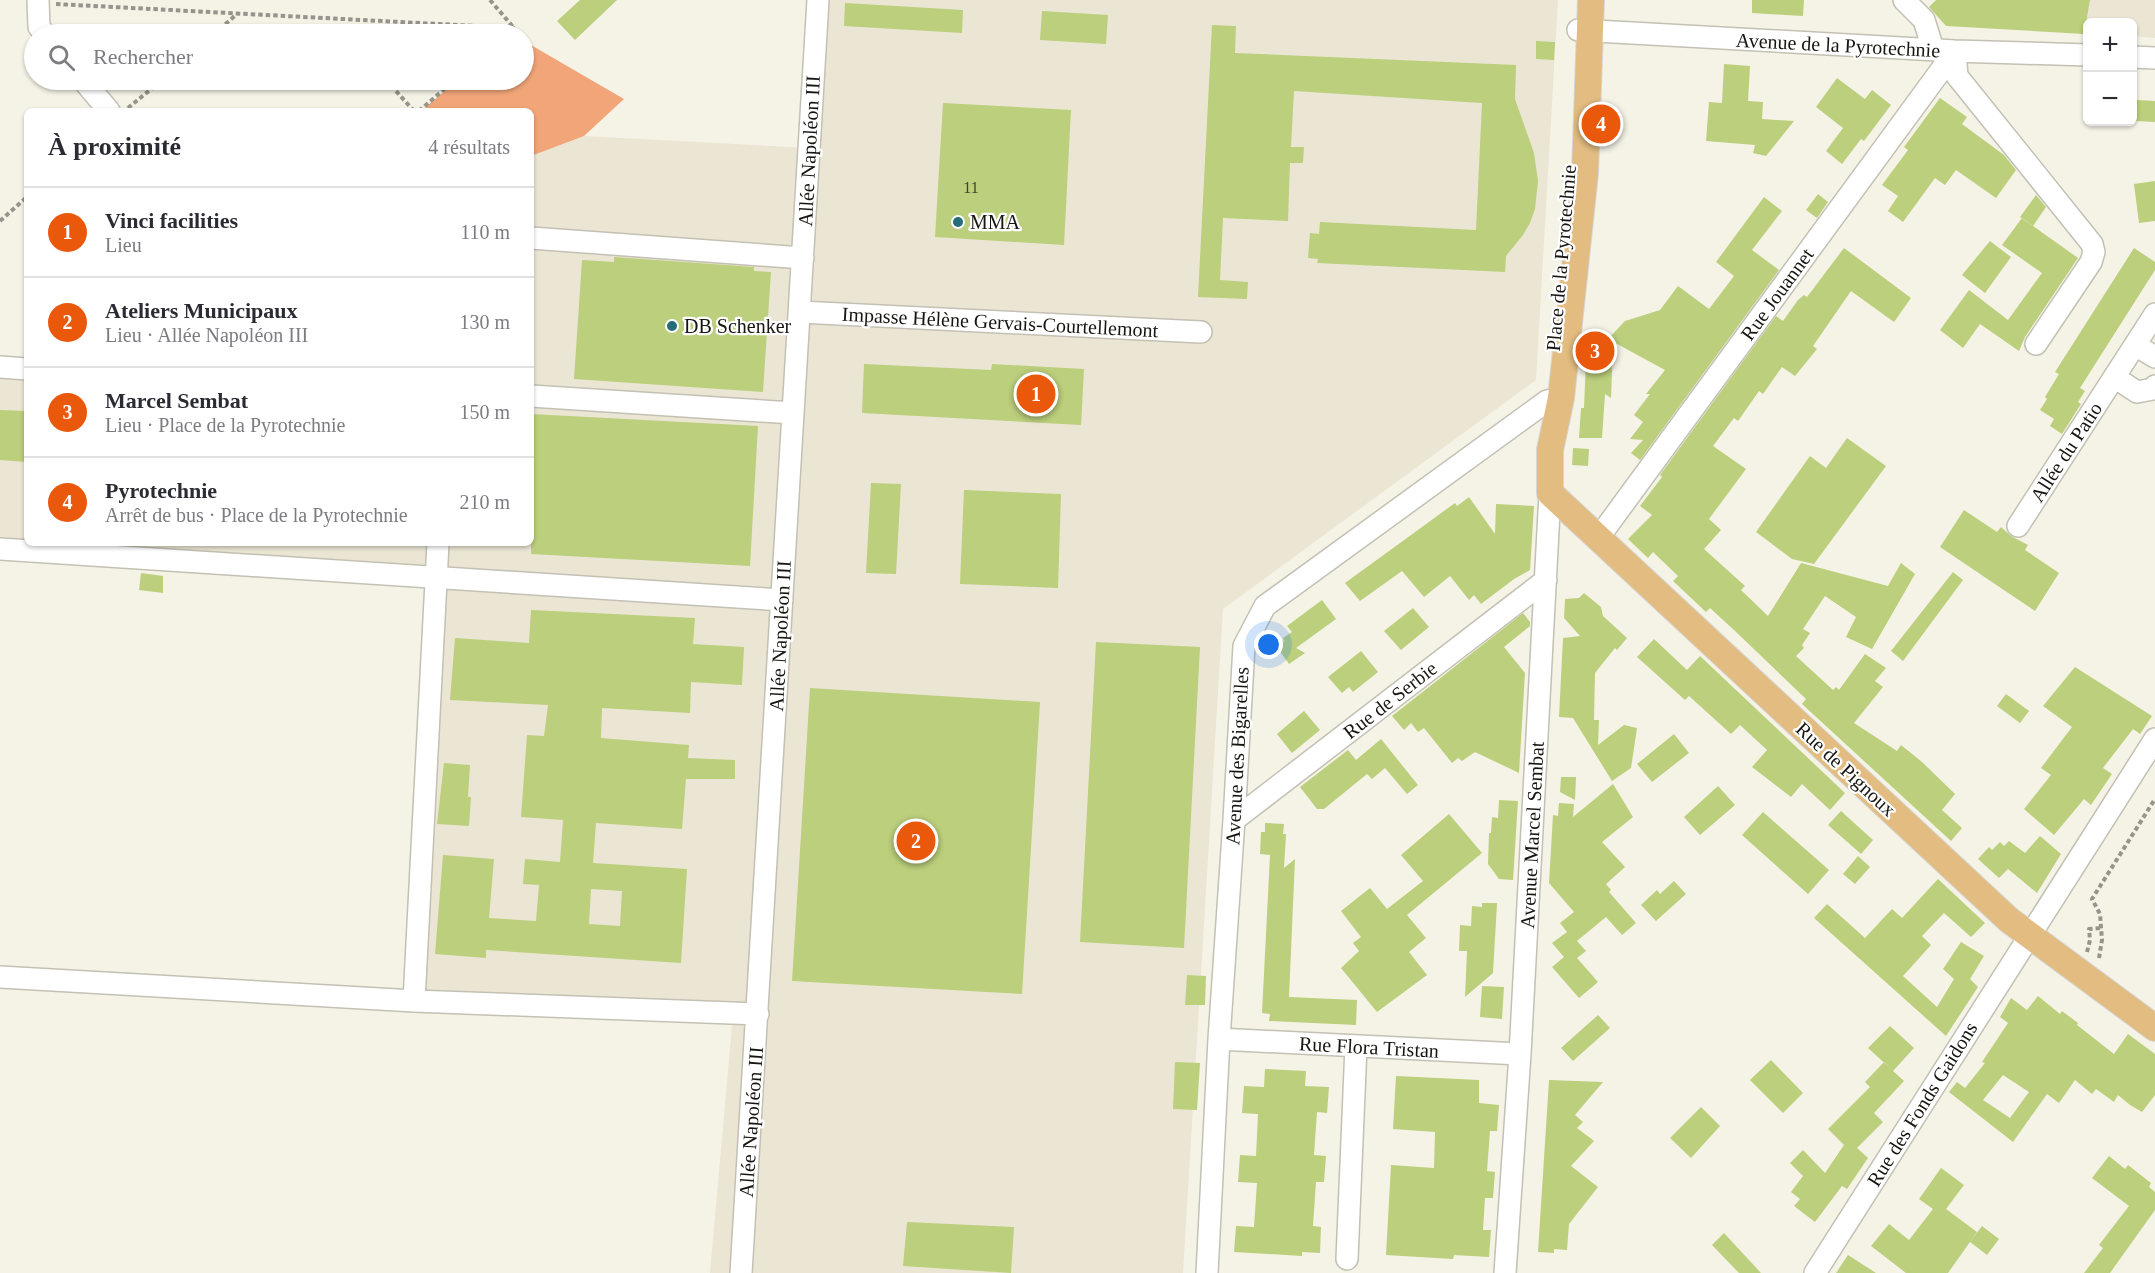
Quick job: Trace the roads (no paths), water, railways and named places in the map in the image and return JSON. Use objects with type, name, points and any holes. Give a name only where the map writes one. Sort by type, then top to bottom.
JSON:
[{"type":"main road","name":"Place de la Pyrotechnie","points":[[1554,400],[1586,173],[1584,30],[1580,0]]},
{"type":"main road","name":"Place de la Pyrotechnie","points":[[1584,30],[1591,0]]},
{"type":"main road","name":"Avenue Marcel Sembat","points":[[1550,493],[1550,450],[1554,400]]},
{"type":"main road","name":"Rue de Pignoux","points":[[1550,493],[2000,912],[2155,1028]]},
{"type":"street","name":"Allée Napoléon III","points":[[741,1273],[818,0]]},
{"type":"street","points":[[1904,0],[1924,20],[1933,49]]},
{"type":"street","points":[[38,2],[39,24]]},
{"type":"street","name":"Avenue de la Pyrotechnie","points":[[1584,30],[1955,51],[2083,55]]},
{"type":"street","points":[[1955,51],[1957,76],[2085,236],[2094,252],[2091,262],[2036,344]]},
{"type":"street","name":"Rue Jouannet","points":[[1599,537],[1955,51]]},
{"type":"street","points":[[2137,57],[2155,58]]},
{"type":"street","points":[[91,90],[106,108]]},
{"type":"street","points":[[534,238],[803,258]]},
{"type":"street","name":"Impasse Hélène Gervais-Courtellemont","points":[[800,312],[1201,332]]},
{"type":"street","name":"Allée du Patio","points":[[2018,526],[2155,314]]},
{"type":"street","points":[[2135,345],[2155,357]]},
{"type":"street","points":[[0,367],[24,369]]},
{"type":"street","points":[[2114,377],[2137,392],[2153,389],[2155,386]]},
{"type":"street","points":[[534,396],[793,413]]},
{"type":"street","name":"Avenue des Bigarelles","points":[[1207,1273],[1244,646],[1265,606],[1554,400]]},
{"type":"street","name":"Avenue Marcel Sembat","points":[[1505,1273],[1520,1054],[1550,493]]},
{"type":"street","points":[[414,1001],[438,546]]},
{"type":"street","points":[[0,549],[782,600]]},
{"type":"street","name":"Rue de Serbie","points":[[1234,820],[1546,580]]},
{"type":"street","name":"Rue des Fonds Gaidons","points":[[1815,1273],[2155,739]]},
{"type":"street","points":[[0,976],[414,1001],[758,1014]]},
{"type":"street","name":"Rue Flora Tristan","points":[[1219,1040],[1520,1054]]},
{"type":"street","points":[[1347,1259],[1356,1046]]},
{"type":"place","name":"Pyrotechnie","points":[[1601,124]]},
{"type":"place","name":"MMA","points":[[958,222]]},
{"type":"place","name":"DB Schenker","points":[[672,326]]},
{"type":"place","name":"Marcel Sembat","points":[[1595,351]]},
{"type":"place","name":"Vinci facilities","points":[[1036,394]]},
{"type":"place","name":"Ateliers Municipaux","points":[[916,841]]}]
